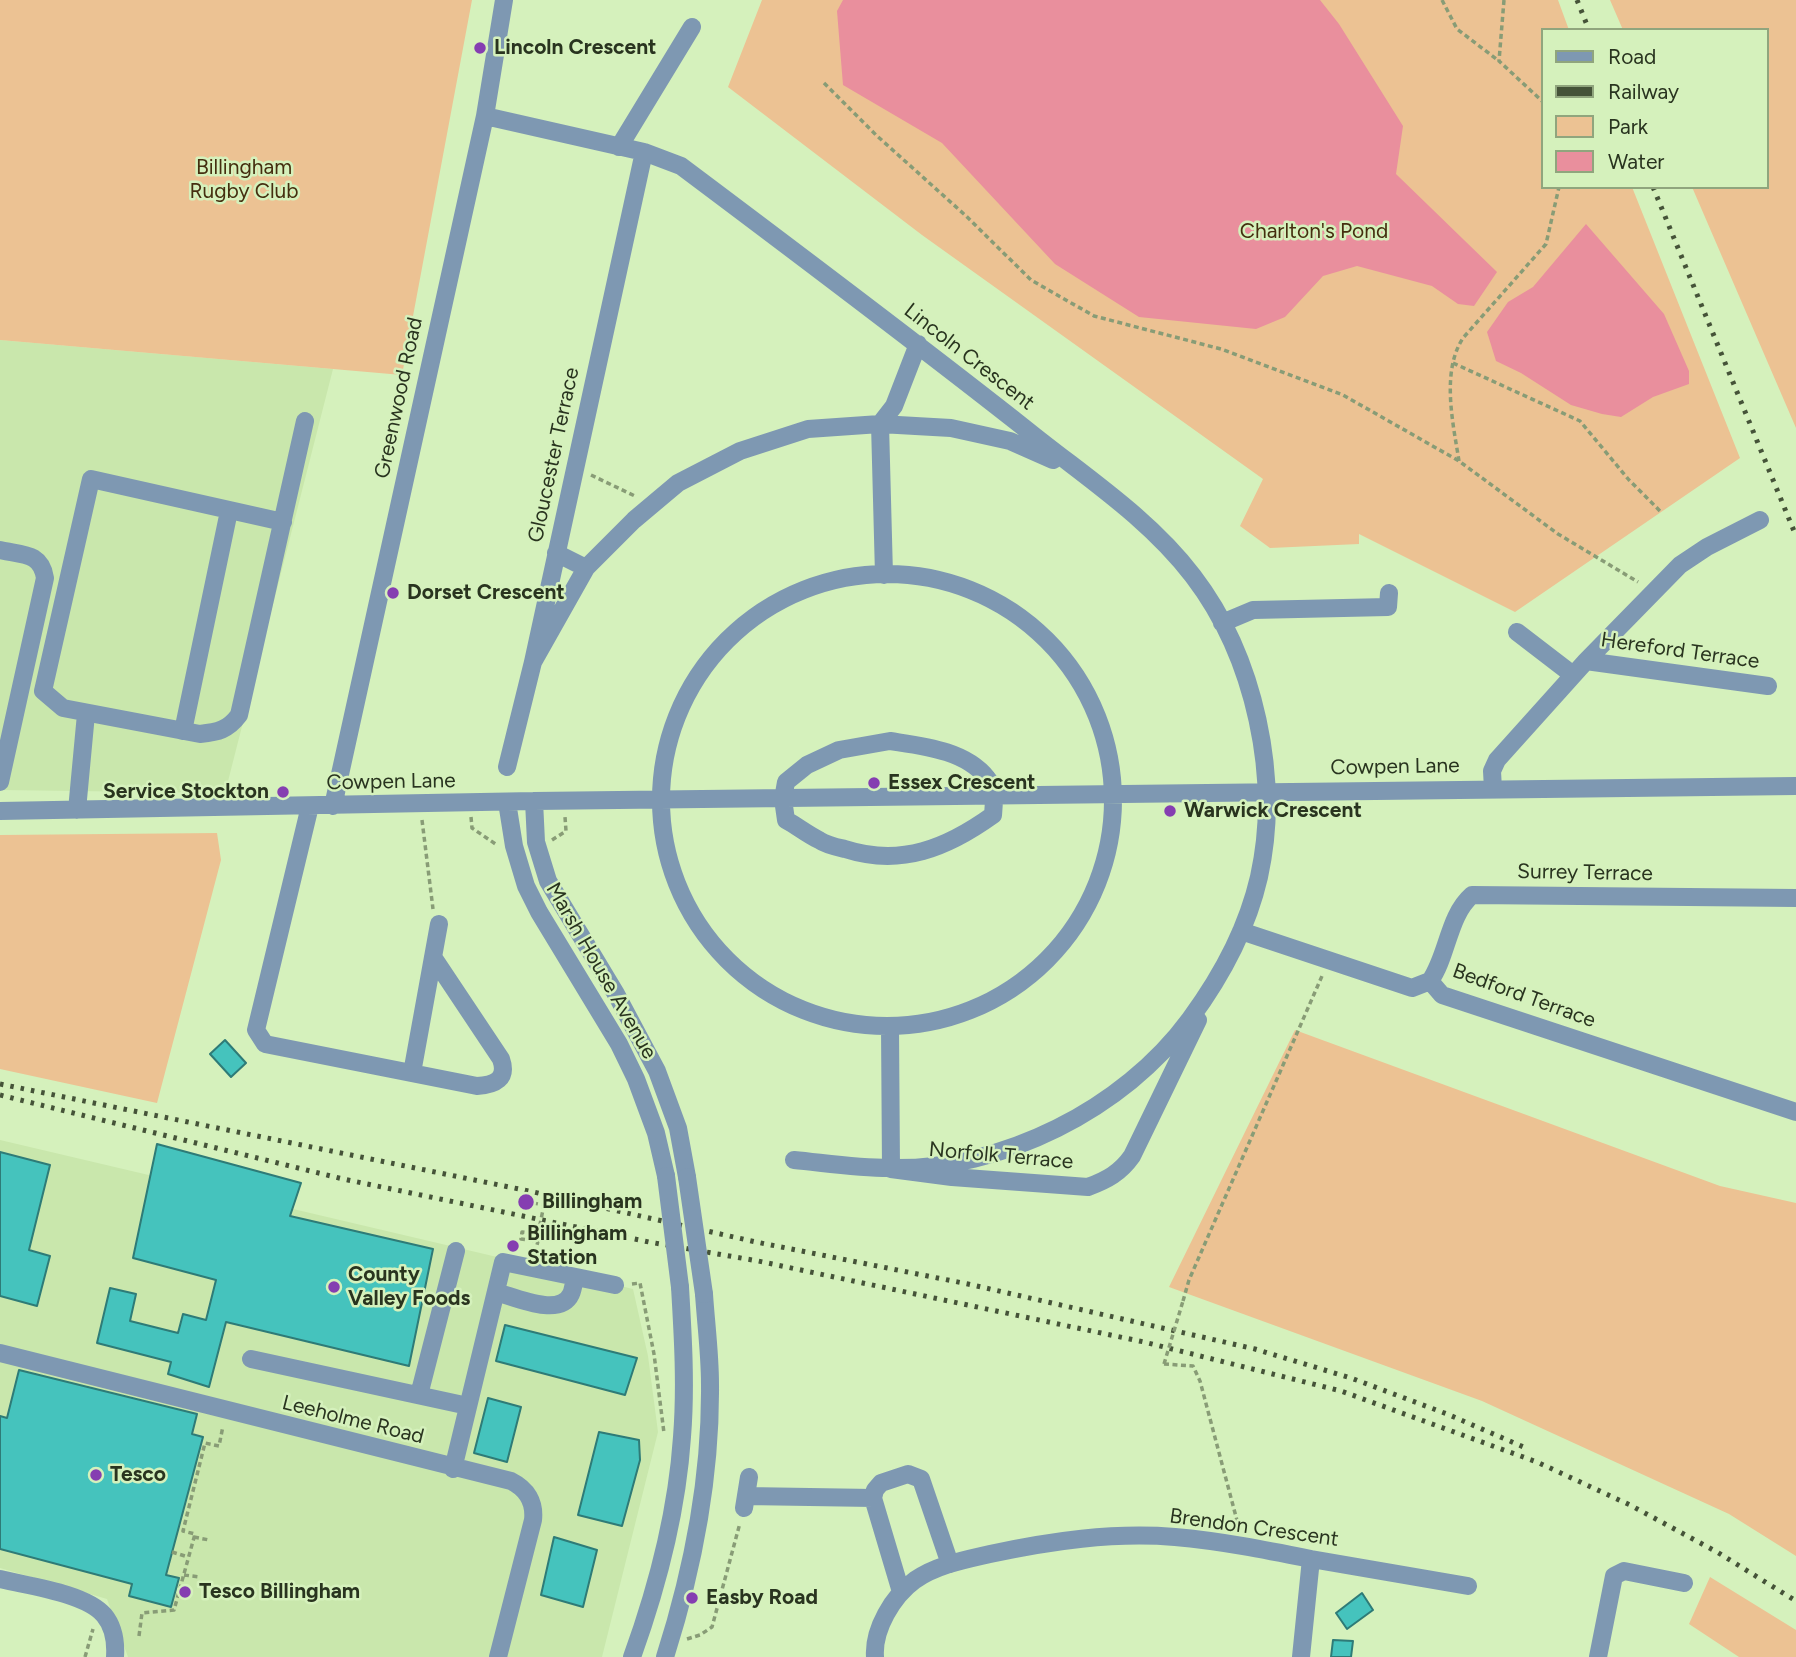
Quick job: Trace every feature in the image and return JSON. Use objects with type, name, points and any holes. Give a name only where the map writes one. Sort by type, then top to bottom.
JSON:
[{"type":"street","name":"Greenwood Road","points":[[333,806],[485,116],[504,0]]},
{"type":"street","points":[[619,147],[694,24]]},
{"type":"street","name":"Lincoln Crescent","points":[[485,116],[644,152],[681,166],[918,344],[1151,528],[1194,578],[1222,624],[1245,674],[1259,723],[1266,791]]},
{"type":"street","name":"Gloucester Terrace","points":[[508,767],[644,152]]},
{"type":"street","points":[[884,575],[880,424],[894,406],[918,344]]},
{"type":"street","points":[[283,522],[91,479],[43,691],[63,708],[86,714],[200,734],[218,732],[230,727],[239,715],[283,522],[305,421]]},
{"type":"street","points":[[533,662],[586,568],[678,484],[740,451],[808,429],[880,424],[951,428],[1010,440],[1079,471]]},
{"type":"street","points":[[183,731],[229,511]]},
{"type":"street","name":"Hereford Terrace","points":[[1493,789],[1492,771],[1497,760],[1653,591],[1680,565],[1698,553],[1760,520]]},
{"type":"street","points":[[0,551],[36,558],[43,566],[45,578],[0,782]]},
{"type":"street","points":[[556,553],[586,568]]},
{"type":"street","points":[[884,575],[925,576],[970,588],[1014,611],[1050,640],[1079,677],[1095,713],[1111,767],[1111,794],[1111,828],[1104,866],[1077,921],[1055,950],[1031,974],[971,1009],[943,1018],[890,1027],[838,1020],[805,1010],[767,993],[738,971],[713,946],[675,884],[665,854],[660,801],[671,734],[691,689],[722,645],[757,614],[808,587],[851,577],[884,575]]},
{"type":"street","points":[[1222,624],[1253,610],[1388,607],[1389,593]]},
{"type":"street","points":[[1517,632],[1573,676]]},
{"type":"street","name":"Hereford Terrace","points":[[1586,661],[1768,686]]},
{"type":"street","points":[[77,810],[86,714]]},
{"type":"street","points":[[890,741],[937,749],[970,764],[988,779],[994,795],[993,816],[965,836],[905,856],[863,855],[820,842],[786,820],[783,799],[786,782],[807,765],[839,750],[890,741]]},
{"type":"street","name":"Cowpen Lane","points":[[0,811],[534,801],[1796,786]]},
{"type":"street","points":[[794,1160],[891,1169],[941,1165],[1004,1151],[1080,1116],[1114,1093],[1183,1028],[1215,984],[1241,931],[1259,878],[1266,818],[1266,791]]},
{"type":"street","name":"Marsh House Avenue","points":[[534,801],[536,842],[548,881],[617,995],[657,1072],[678,1128],[687,1177],[704,1294],[710,1382],[709,1442],[692,1556],[668,1649]]},
{"type":"street","name":"Marsh House Avenue","points":[[507,802],[514,846],[526,886],[539,912],[613,1032],[636,1079],[656,1133],[666,1177],[680,1287],[685,1359],[682,1439],[665,1540],[632,1657]]},
{"type":"street","points":[[310,806],[256,1030],[265,1044],[477,1086],[493,1085],[502,1078],[505,1069],[501,1059],[433,957]]},
{"type":"street","name":"Surrey Terrace","points":[[1430,981],[1438,969],[1461,904],[1472,894],[1796,898]]},
{"type":"street","points":[[412,1073],[439,924]]},
{"type":"street","name":"Bedford Terrace","points":[[1241,931],[1412,988],[1430,981],[1442,995],[1796,1112]]},
{"type":"street","name":"Norfolk Terrace","points":[[891,1169],[952,1177],[1087,1186],[1107,1180],[1123,1169],[1132,1156],[1215,984]]},
{"type":"street","points":[[890,1027],[891,1169]]},
{"type":"street","points":[[419,1395],[456,1251]]},
{"type":"street","points":[[453,1469],[503,1262],[615,1285]]},
{"type":"street","points":[[496,1292],[552,1307],[563,1304],[571,1296],[575,1277]]},
{"type":"street","name":"Leeholme Road","points":[[0,1353],[453,1469],[511,1481],[523,1487],[534,1509],[498,1657]]},
{"type":"street","points":[[251,1359],[468,1406]]},
{"type":"street","points":[[901,1592],[873,1498],[881,1483],[908,1474],[921,1479],[950,1564]]},
{"type":"street","points":[[749,1477],[745,1502],[873,1498]]},
{"type":"street","name":"Brendon Crescent","points":[[875,1657],[874,1649],[891,1606],[901,1592],[926,1573],[950,1564],[1033,1545],[1106,1536],[1174,1537],[1244,1546],[1468,1586]]},
{"type":"street","points":[[1301,1657],[1311,1559]]},
{"type":"street","points":[[1598,1657],[1614,1576],[1624,1571],[1684,1583]]},
{"type":"street","points":[[0,1579],[88,1602],[105,1616],[116,1639],[115,1657]]},
{"type":"street","points":[[640,1634],[668,1649]]},
{"type":"path","points":[[1442,0],[1457,29],[1499,61],[1540,99]]},
{"type":"path","points":[[1499,61],[1504,0]]},
{"type":"path","points":[[824,83],[1031,280],[1094,316],[1221,349],[1343,395],[1460,461],[1558,534],[1653,591]]},
{"type":"path","points":[[1460,461],[1453,421],[1455,350],[1546,244],[1559,189]]},
{"type":"path","points":[[1453,363],[1580,421],[1629,480],[1661,512]]},
{"type":"path","points":[[575,467],[653,504]]},
{"type":"path","points":[[421,805],[433,914],[439,924]]},
{"type":"path","points":[[1244,1546],[1200,1381],[1193,1366],[1164,1364],[1189,1280],[1328,961]]},
{"type":"path","points":[[533,1203],[544,1205],[538,1234],[522,1232],[521,1239],[538,1241]]},
{"type":"path","points":[[640,1283],[654,1354],[664,1432]]},
{"type":"path","points":[[139,1636],[142,1613],[174,1610],[195,1534],[183,1531],[205,1443],[219,1446]]},
{"type":"path","points":[[668,1649],[712,1627],[745,1502]]},
{"type":"path","points":[[194,1537],[209,1541]]},
{"type":"path","points":[[172,1552],[188,1556]]},
{"type":"path","points":[[184,1575],[200,1577]]},
{"type":"path","points":[[85,1657],[95,1620],[105,1616]]},
{"type":"shaded area","points":[[0,340],[333,369],[225,793],[0,790]]},
{"type":"shaded area","points":[[0,1140],[633,1289],[648,1356],[658,1432],[602,1657],[128,1657],[107,1599],[0,1568]]},
{"type":"green space","name":"Billingham Rugby Club","points":[[0,0],[472,0],[402,375],[0,340]]},
{"type":"green space","name":"Charlton's Pond","points":[[762,0],[1558,0],[1568,28],[1540,28],[1540,189],[1633,189],[1740,458],[1515,612],[1359,534],[1359,544],[1270,548],[1240,526],[1263,479],[922,235],[728,87]]},
{"type":"green space","points":[[1610,0],[1796,0],[1796,428],[1693,189],[1768,189],[1768,28],[1622,28]]},
{"type":"green space","points":[[217,833],[221,860],[157,1103],[0,1069],[0,835]]},
{"type":"green space","points":[[1295,1030],[1720,1186],[1796,1203],[1796,1556],[1729,1514],[1482,1401],[1169,1287]]},
{"type":"green space","points":[[1710,1577],[1796,1630],[1796,1657],[1739,1657],[1689,1624]]},
{"type":"water","name":"Charlton's Pond","points":[[843,0],[1320,0],[1339,24],[1403,126],[1396,174],[1497,272],[1474,306],[1458,304],[1432,286],[1357,266],[1323,276],[1285,317],[1256,329],[1139,317],[1055,264],[942,143],[843,85],[837,11]]},
{"type":"water","points":[[1586,224],[1664,314],[1689,371],[1689,384],[1653,397],[1621,417],[1571,405],[1521,373],[1496,361],[1487,332],[1508,302],[1533,287]]},
{"type":"building","points":[[225,1040],[246,1063],[231,1077],[210,1054]]},
{"type":"building","points":[[157,1144],[301,1183],[290,1216],[433,1249],[409,1366],[226,1322],[209,1387],[168,1374],[171,1362],[97,1343],[110,1288],[136,1294],[130,1321],[178,1333],[183,1314],[206,1320],[216,1280],[133,1258]]},
{"type":"building","points":[[0,1152],[50,1165],[29,1250],[50,1256],[37,1306],[0,1296]]},
{"type":"building","points":[[505,1325],[637,1358],[625,1395],[496,1361]]},
{"type":"building","name":"Tesco","points":[[19,1370],[197,1414],[192,1434],[203,1437],[166,1575],[179,1578],[171,1607],[129,1596],[132,1584],[0,1549],[0,1416],[7,1418]]},
{"type":"building","points":[[488,1398],[521,1407],[507,1462],[474,1453]]},
{"type":"building","points":[[599,1432],[639,1440],[640,1460],[622,1526],[578,1515]]},
{"type":"building","points":[[554,1537],[597,1550],[583,1607],[541,1595]]},
{"type":"building","points":[[1362,1593],[1373,1610],[1347,1629],[1336,1613]]},
{"type":"building","points":[[1333,1640],[1353,1641],[1351,1657],[1331,1657]]},
{"type":"railway","points":[[1577,0],[1588,28]]},
{"type":"railway","points":[[1654,189],[1796,536]]},
{"type":"railway","points":[[0,1084],[529,1191],[756,1242],[968,1284],[1255,1349],[1351,1378],[1447,1414],[1526,1448]]},
{"type":"railway","points":[[0,1095],[343,1179],[649,1242],[758,1261],[1144,1342],[1341,1391],[1537,1462],[1630,1505],[1717,1552],[1796,1601]]},
{"type":"place","name":"Lincoln Crescent","points":[[480,48]]},
{"type":"place","name":"Dorset Crescent","points":[[393,593]]},
{"type":"place","name":"Essex Crescent","points":[[874,783]]},
{"type":"place","name":"Service Stockton","points":[[283,792]]},
{"type":"place","name":"Warwick Crescent","points":[[1170,811]]},
{"type":"place","name":"Billingham","points":[[526,1202]]},
{"type":"place","name":"Billingham Station","points":[[513,1246]]},
{"type":"place","name":"County Valley Foods","points":[[334,1287]]},
{"type":"place","name":"Tesco","points":[[96,1475]]},
{"type":"place","name":"Tesco Billingham","points":[[185,1592]]},
{"type":"place","name":"Easby Road","points":[[692,1598]]}]
